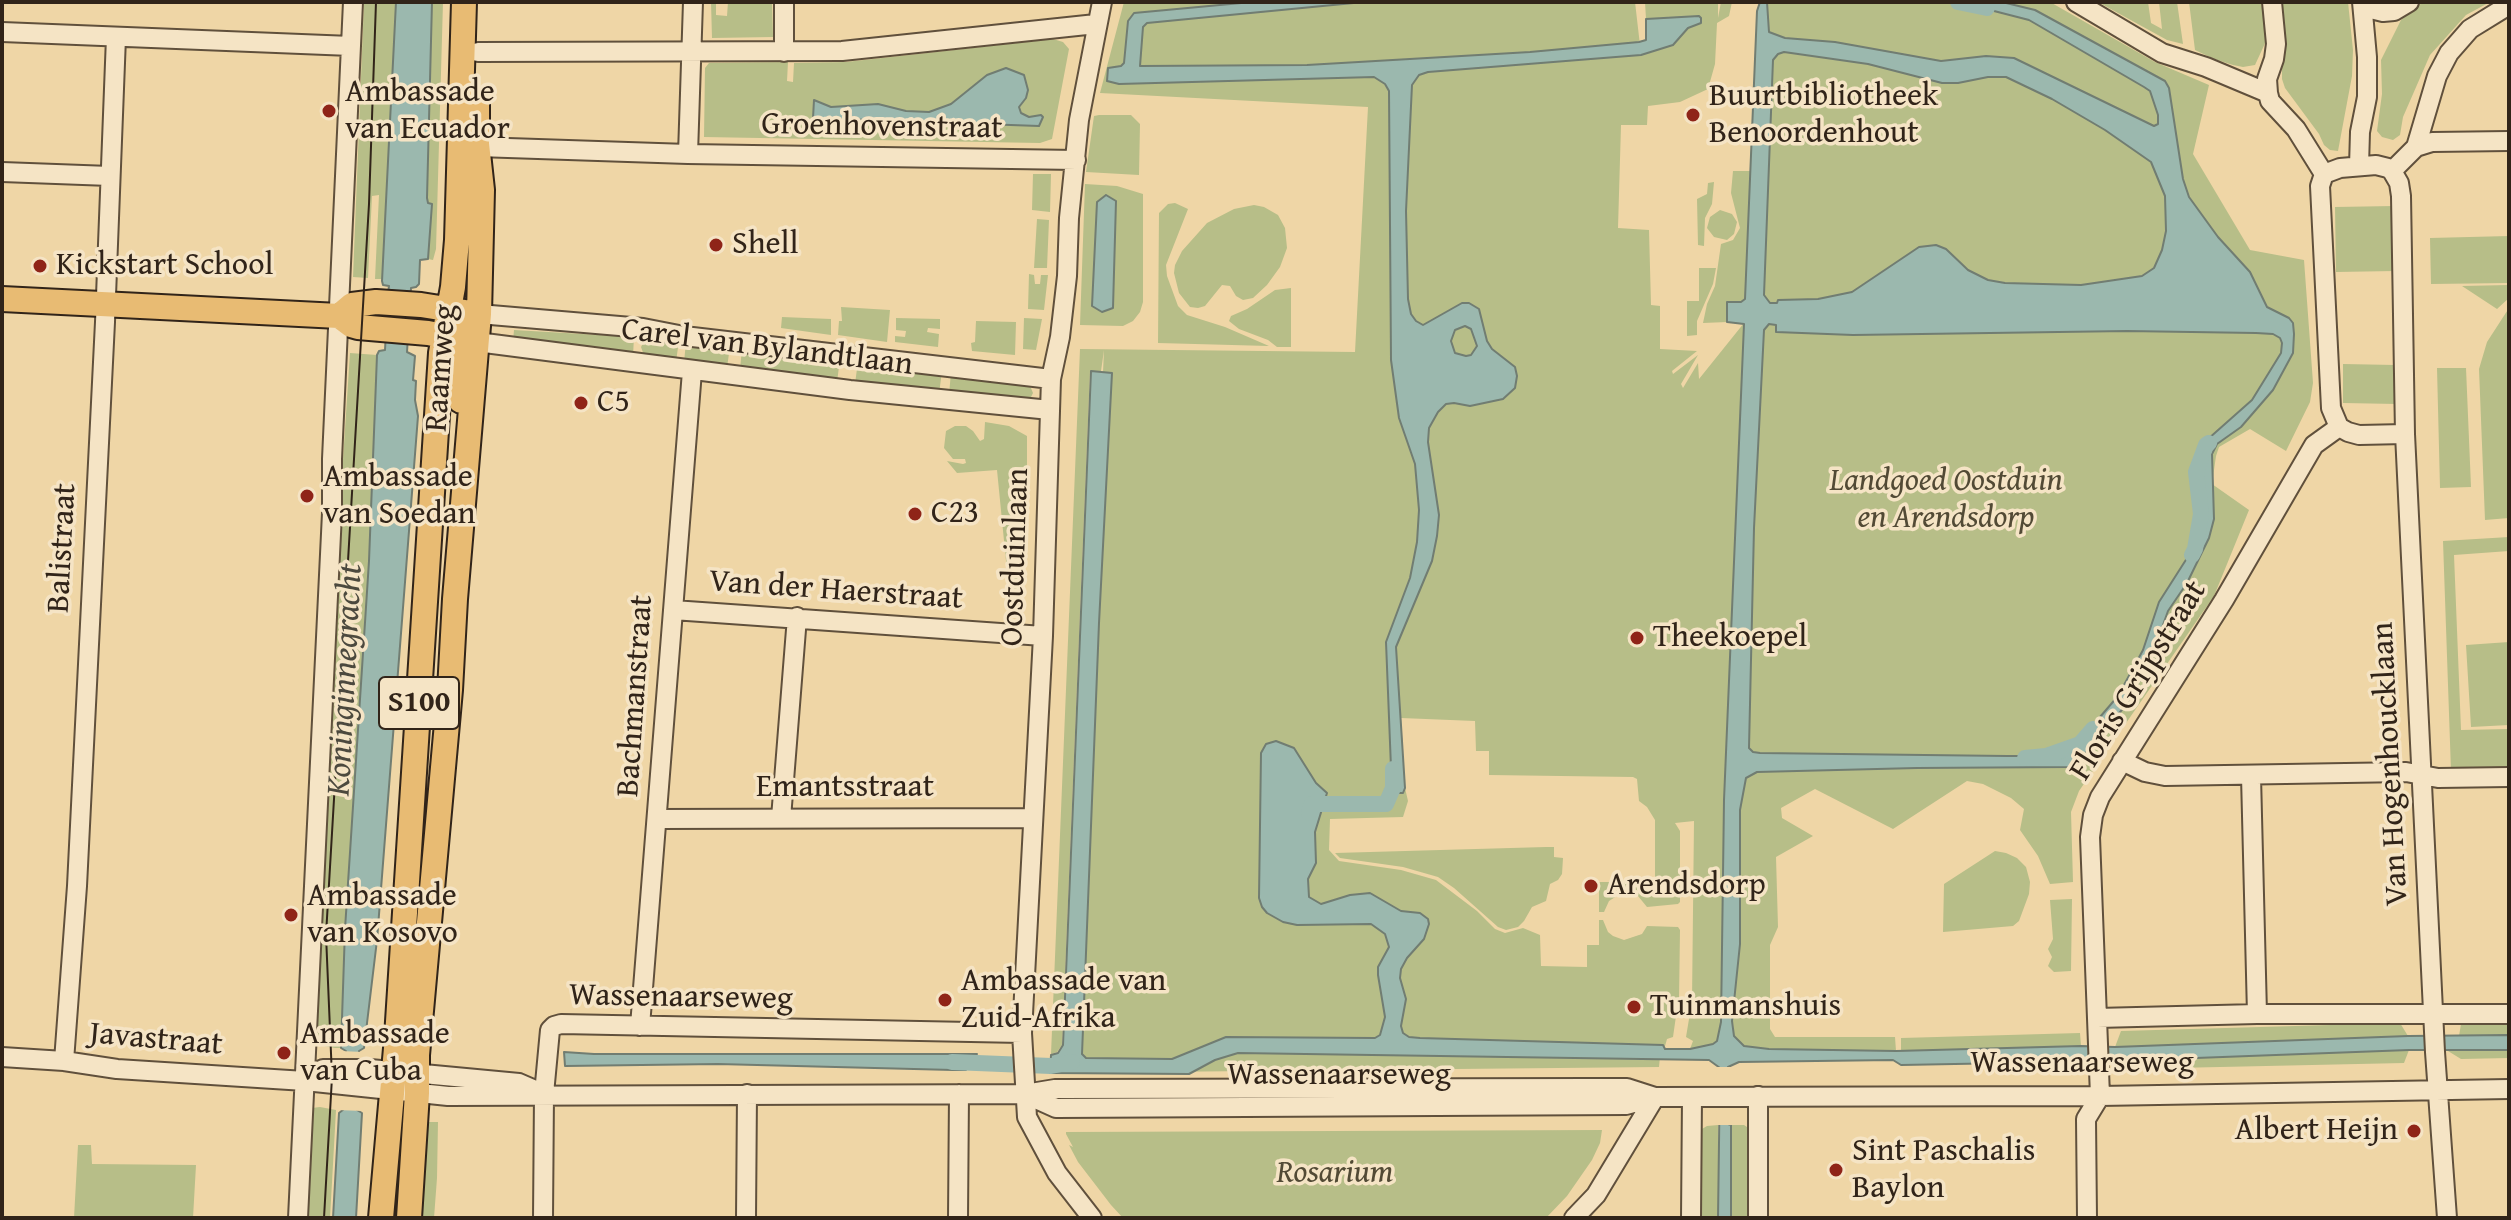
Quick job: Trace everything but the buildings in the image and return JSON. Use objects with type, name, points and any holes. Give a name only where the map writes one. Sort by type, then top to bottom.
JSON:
[{"type":"main road","name":"Raamweg","points":[[405,1082],[450,690],[467,456],[459,339],[450,309],[457,240],[464,2]]},
{"type":"main road","name":"Raamweg","points":[[405,1082],[459,339],[479,314],[482,190],[478,147],[480,2]]},
{"type":"main road","points":[[2,299],[339,316],[351,325],[459,339]]},
{"type":"main road","points":[[339,316],[352,305],[399,304],[479,314]]},
{"type":"main road","name":"S100","points":[[381,1218],[405,1082]]},
{"type":"main road","name":"S100","points":[[405,1082],[409,1218]]},
{"type":"street","points":[[298,1218],[353,2]]},
{"type":"street","points":[[688,154],[693,2]]},
{"type":"street","points":[[784,2],[784,52]]},
{"type":"street","name":"Oostduinlaan","points":[[1093,2],[1096,24]]},
{"type":"street","name":"Oostduinlaan","points":[[1092,1218],[1068,1190],[1027,1117],[1022,1033],[1043,636],[1051,379],[1060,337],[1067,276],[1069,218],[1079,120],[1102,2]]},
{"type":"street","points":[[2076,2],[2162,53],[2206,67],[2268,93]]},
{"type":"street","points":[[2272,2],[2276,44],[2267,79],[2270,101],[2296,129],[2324,174]]},
{"type":"street","points":[[2359,166],[2360,132],[2367,97],[2362,4],[2383,12],[2394,11],[2409,2]]},
{"type":"street","points":[[2416,147],[2437,76],[2449,53],[2470,29],[2509,5]]},
{"type":"street","points":[[478,52],[842,51],[1096,24]]},
{"type":"street","points":[[2,32],[351,46]]},
{"type":"street","name":"Balistraat","points":[[64,1061],[72,963],[116,37]]},
{"type":"street","points":[[2324,174],[2340,168],[2376,165],[2392,171],[2416,147],[2432,142],[2509,141]]},
{"type":"street","name":"Groenhovenstraat","points":[[478,147],[688,154],[1076,160]]},
{"type":"street","name":"Van Hogenhoucklaan","points":[[2392,171],[2399,183],[2401,196],[2405,434],[2434,1044],[2447,1218]]},
{"type":"street","points":[[2,172],[110,176]]},
{"type":"street","points":[[2324,174],[2320,199],[2331,408],[2339,427],[2359,435],[2405,434]]},
{"type":"street","name":"Carel van Bylandtlaan","points":[[479,314],[643,328],[684,336],[1051,379]]},
{"type":"street","name":"Carel van Bylandtlaan","points":[[459,339],[850,390],[1050,410]]},
{"type":"street","name":"Bachmanstraat","points":[[640,1026],[692,371]]},
{"type":"street","name":"Floris Grijpstraat","points":[[2100,1096],[2090,837],[2093,815],[2100,797],[2224,600],[2314,445],[2339,427]]},
{"type":"street","name":"Van der Haerstraat","points":[[673,610],[1043,636]]},
{"type":"street","points":[[781,818],[797,617]]},
{"type":"street","points":[[2122,761],[2145,772],[2165,776],[2406,772],[2438,778],[2509,777]]},
{"type":"street","points":[[2251,776],[2257,1014]]},
{"type":"street","name":"Emantsstraat","points":[[657,819],[1033,818]]},
{"type":"street","name":"Wassenaarseweg","points":[[2097,1018],[2257,1014],[2509,1014]]},
{"type":"street","name":"Wassenaarseweg","points":[[544,1094],[550,1030],[561,1024],[1022,1033]]},
{"type":"street","name":"Javastraat","points":[[2,1057],[64,1061],[117,1069],[305,1081],[337,1077],[405,1082]]},
{"type":"street","name":"Wassenaarseweg","points":[[405,1082],[448,1096],[524,1097],[544,1094],[1025,1094],[1055,1089],[1627,1088],[1655,1097],[2100,1096],[2509,1089]]},
{"type":"street","points":[[543,1218],[544,1094]]},
{"type":"street","points":[[746,1218],[747,1094]]},
{"type":"street","points":[[958,1218],[959,1094]]},
{"type":"street","points":[[1758,1096],[1758,1218]]},
{"type":"street","points":[[2087,1218],[2086,1119],[2100,1096]]},
{"type":"street","points":[[1574,1218],[1596,1195],[1655,1097]]},
{"type":"street","points":[[1691,1218],[1692,1097]]},
{"type":"green space","points":[[364,2],[396,2],[382,279],[375,279],[379,195],[372,196],[368,278],[353,277]]},
{"type":"green space","points":[[432,2],[443,2],[436,249],[433,260],[428,259],[432,205],[427,201]]},
{"type":"green space","points":[[711,2],[716,2],[716,15],[727,16],[728,2],[772,2],[773,37],[712,38]]},
{"type":"green space","name":"Landgoed Oostduin en Arendsdorp","points":[[1124,2],[1635,2],[1641,54],[1673,45],[1688,28],[1701,23],[1698,16],[1646,19],[1645,2],[1718,2],[1718,18],[1721,2],[1732,2],[1729,16],[1717,23],[1715,64],[1708,89],[1680,102],[1648,106],[1647,125],[1621,125],[1618,228],[1649,230],[1651,305],[1660,306],[1660,349],[1697,351],[1672,371],[1673,374],[1698,355],[1681,384],[1683,388],[1698,363],[1699,379],[1744,323],[1741,302],[1727,302],[1727,322],[1703,323],[1715,286],[1721,244],[1733,240],[1740,228],[1731,193],[1733,171],[1750,171],[1759,4],[1744,2],[2050,2],[2155,62],[2209,85],[2193,154],[2250,250],[2304,260],[2313,383],[2310,402],[2286,451],[2250,429],[2219,447],[2212,484],[2249,510],[2214,596],[2079,791],[2071,812],[2073,882],[2050,884],[2038,856],[2020,830],[2024,809],[2011,798],[1983,784],[1967,781],[1893,829],[1815,789],[1781,808],[1782,818],[1813,836],[1776,857],[1778,927],[1770,945],[1770,1029],[1775,1037],[1895,1037],[1896,1051],[1744,1046],[1734,1036],[1733,1023],[1719,1050],[1690,1049],[1693,1041],[1686,1037],[1692,1001],[1694,821],[1675,823],[1680,831],[1678,904],[1647,907],[1638,896],[1620,894],[1609,901],[1604,912],[1599,912],[1599,882],[1655,882],[1655,820],[1639,801],[1637,779],[1489,775],[1489,751],[1476,751],[1475,721],[1401,718],[1408,801],[1403,817],[1330,819],[1329,850],[1339,861],[1401,870],[1436,880],[1495,929],[1505,933],[1523,928],[1540,935],[1541,966],[1587,967],[1587,945],[1599,945],[1599,920],[1603,920],[1613,936],[1624,940],[1642,934],[1647,926],[1678,927],[1679,1000],[1678,1005],[1670,1006],[1670,1009],[1677,1009],[1673,1037],[1661,1046],[1659,1067],[1050,1073],[1051,1058],[1073,1048],[1104,350],[1101,371],[1090,371],[1062,1045],[1051,1054],[1080,349],[1355,352],[1368,107],[1100,93]]},
{"type":"green space","points":[[2098,2],[2148,2],[2151,23],[2162,29],[2159,2],[2177,2],[2183,44],[2167,40]]},
{"type":"green space","points":[[2189,2],[2261,2],[2267,39],[2255,65],[2233,65],[2195,50]]},
{"type":"green space","points":[[2278,2],[2348,2],[2353,50],[2352,76],[2338,151],[2324,145],[2285,88]]},
{"type":"green space","points":[[2423,2],[2490,2],[2466,15],[2430,55],[2403,117],[2400,135],[2393,140],[2382,137],[2377,131],[2382,94],[2381,60],[2401,20]]},
{"type":"green space","points":[[1053,39],[1063,42],[1069,49],[1052,139],[1040,143],[704,137],[705,68],[709,63],[788,62],[787,81],[793,82],[794,63],[846,62]],"holes":[[[814,100],[831,107],[878,104],[906,111],[929,112],[951,104],[1021,102],[1021,113],[1029,117],[1043,117],[1039,126],[813,118]]]},
{"type":"green space","points":[[1131,115],[1140,124],[1139,175],[1086,172],[1094,116]]},
{"type":"green space","points":[[1033,174],[1051,174],[1050,212],[1032,210]]},
{"type":"green space","points":[[1714,182],[1712,204],[1705,218],[1704,246],[1698,245],[1697,199],[1707,194],[1708,183]]},
{"type":"green space","points":[[1085,184],[1117,186],[1143,194],[1143,302],[1140,312],[1133,321],[1123,326],[1080,325]],"holes":[[[1116,201],[1113,307],[1102,312],[1092,306],[1097,202]]]},
{"type":"green space","points":[[1175,203],[1188,209],[1166,265],[1178,306],[1187,315],[1269,346],[1158,343],[1159,213],[1168,204]]},
{"type":"green space","points":[[1254,205],[1278,215],[1285,228],[1287,248],[1280,267],[1253,298],[1243,300],[1236,296],[1230,286],[1222,285],[1205,306],[1190,307],[1179,293],[1174,273],[1182,251],[1207,223],[1234,209]]},
{"type":"green space","points":[[2394,206],[2395,271],[2336,272],[2335,207]]},
{"type":"green space","points":[[1720,210],[1732,214],[1737,222],[1734,234],[1727,240],[1714,237],[1707,228],[1710,217]]},
{"type":"green space","points":[[1037,219],[1049,220],[1047,268],[1034,268]]},
{"type":"green space","points":[[2509,236],[2509,283],[2431,284],[2430,238]]},
{"type":"green space","points":[[1699,268],[1716,268],[1713,284],[1697,321],[1697,335],[1687,336],[1687,301],[1699,301]]},
{"type":"green space","points":[[1029,274],[1034,275],[1035,284],[1040,284],[1041,275],[1048,275],[1044,310],[1028,309]]},
{"type":"green space","points":[[2509,285],[2509,298],[2497,309],[2462,286]]},
{"type":"green space","points":[[1291,288],[1291,347],[1277,347],[1229,321],[1231,316],[1275,290]]},
{"type":"green space","points":[[841,307],[890,310],[887,342],[838,335],[839,321],[842,321]]},
{"type":"green space","points":[[2509,308],[2509,518],[2485,520],[2479,369],[2487,342]]},
{"type":"green space","points":[[782,317],[831,319],[831,335],[781,328]]},
{"type":"green space","points":[[896,318],[940,319],[940,329],[928,328],[927,332],[939,334],[938,347],[895,342],[895,336],[905,337],[906,331],[896,330]]},
{"type":"green space","points":[[1024,318],[1042,319],[1036,350],[1023,349]]},
{"type":"green space","points":[[976,321],[1016,322],[1015,355],[972,351]]},
{"type":"green space","points":[[514,330],[634,337],[633,356],[513,341]]},
{"type":"green space","points":[[647,336],[679,340],[676,362],[645,358],[641,347]]},
{"type":"green space","points":[[686,341],[730,346],[727,368],[684,363]]},
{"type":"green space","points":[[742,348],[840,359],[837,382],[740,370]]},
{"type":"green space","points":[[350,353],[377,355],[369,561],[345,929],[341,1048],[335,1048],[314,1044],[337,551]]},
{"type":"green space","points":[[858,361],[942,371],[939,394],[855,384]]},
{"type":"green space","points":[[2343,364],[2395,365],[2397,404],[2343,403]]},
{"type":"green space","points":[[2437,368],[2466,368],[2471,487],[2440,488]]},
{"type":"green space","points":[[951,372],[1028,381],[1033,393],[1027,405],[949,395]]},
{"type":"green space","points":[[985,422],[1009,426],[1027,436],[1022,595],[1020,605],[1015,606],[1008,581],[997,470],[957,473],[947,461],[963,464],[966,463],[965,459],[953,459],[944,448],[946,431],[955,426],[966,426],[980,441],[984,439]]},
{"type":"green space","points":[[2509,537],[2509,551],[2454,555],[2461,730],[2509,729],[2509,769],[2451,771],[2443,541]]},
{"type":"green space","points":[[2509,642],[2509,725],[2471,727],[2466,645]]},
{"type":"green space","points":[[1554,847],[1554,857],[1563,858],[1562,874],[1550,884],[1546,901],[1532,907],[1518,927],[1506,930],[1498,927],[1438,877],[1403,867],[1340,858],[1335,853]]},
{"type":"green space","points":[[1995,851],[2017,858],[2026,867],[2029,894],[2019,921],[2013,926],[1943,932],[1944,884]]},
{"type":"green space","points":[[2072,899],[2071,971],[2054,972],[2048,966],[2052,957],[2048,949],[2053,939],[2050,900]]},
{"type":"green space","points":[[2400,1023],[2408,1036],[2115,1047],[2121,1031]]},
{"type":"green space","points":[[2509,1023],[2509,1035],[2459,1036],[2461,1024]]},
{"type":"green space","points":[[2080,1033],[2081,1046],[1901,1051],[1901,1038]]},
{"type":"green space","points":[[2409,1050],[2404,1063],[2128,1069],[2116,1061]]},
{"type":"green space","points":[[2509,1050],[2509,1058],[2461,1059],[2448,1051]]},
{"type":"green space","points":[[312,1108],[336,1110],[330,1218],[307,1218]]},
{"type":"green space","points":[[428,1122],[438,1122],[434,1218],[420,1218]]},
{"type":"green space","points":[[1718,1125],[1718,1218],[1702,1218],[1702,1129]]},
{"type":"green space","points":[[1731,1125],[1747,1127],[1747,1218],[1731,1218]]},
{"type":"green space","name":"Rosarium","points":[[1602,1130],[1592,1160],[1567,1196],[1546,1218],[1123,1218],[1078,1162],[1066,1134],[1066,1132]]},
{"type":"green space","points":[[78,1145],[91,1145],[92,1164],[196,1165],[193,1218],[74,1218]]},
{"type":"water","points":[[396,2],[432,2],[427,198],[428,203],[432,204],[428,259],[420,260],[419,284],[411,288],[407,352],[415,356],[413,380],[416,381],[418,416],[377,940],[364,1048],[359,1051],[357,1110],[362,1113],[356,1218],[333,1218],[339,1113],[344,1109],[346,1051],[341,1048],[345,929],[369,561],[377,355],[385,350],[389,286],[383,285],[382,281]]},
{"type":"water","points":[[1252,2],[1364,2],[1147,23],[1143,27],[1140,66],[1307,65],[1530,52],[1639,42],[1646,40],[1646,19],[1701,18],[1701,23],[1688,28],[1673,45],[1641,55],[1428,72],[1419,75],[1412,85],[1406,211],[1411,314],[1423,325],[1462,303],[1469,303],[1479,309],[1492,349],[1515,367],[1517,376],[1515,388],[1503,399],[1470,406],[1446,404],[1429,428],[1428,442],[1439,515],[1437,536],[1432,561],[1396,647],[1403,793],[1392,793],[1386,642],[1410,578],[1419,510],[1415,464],[1399,418],[1391,360],[1389,91],[1374,77],[1119,84],[1107,81],[1108,68],[1124,63],[1128,21],[1134,13]],"holes":[[[1465,326],[1471,329],[1477,346],[1471,355],[1455,353],[1451,341],[1455,330]]]},
{"type":"water","points":[[1760,2],[1767,2],[1769,32],[1785,38],[1835,42],[1941,61],[1986,56],[2014,58],[2154,126],[2158,124],[2150,91],[2144,87],[2029,20],[1959,2],[2002,2],[2035,10],[2165,81],[2169,88],[2183,179],[2189,197],[2218,237],[2250,272],[2267,307],[2293,323],[2294,334],[2293,353],[2273,390],[2241,427],[2217,444],[2212,454],[2214,519],[2209,538],[2187,583],[2168,611],[2149,664],[2126,705],[2077,763],[2071,767],[1757,772],[1746,778],[1740,810],[1740,944],[1732,1021],[1734,1036],[1744,1046],[1769,1049],[1896,1051],[2509,1035],[2509,1050],[2409,1050],[1901,1065],[1893,1060],[1739,1062],[1728,1067],[1731,1218],[1718,1218],[1720,1068],[1709,1060],[1238,1053],[1215,1060],[1189,1074],[1050,1073],[1051,1055],[1058,1053],[1063,1045],[1091,371],[1112,373],[1082,1054],[1086,1058],[1172,1059],[1226,1037],[1375,1038],[1380,1035],[1385,1017],[1378,967],[1389,947],[1385,934],[1371,924],[1297,925],[1283,922],[1262,907],[1259,898],[1261,753],[1266,744],[1276,741],[1294,748],[1316,783],[1327,793],[1315,832],[1316,863],[1308,879],[1309,897],[1321,904],[1350,895],[1370,893],[1401,911],[1420,913],[1428,919],[1424,939],[1401,969],[1400,978],[1406,999],[1401,1026],[1403,1033],[1420,1038],[1663,1045],[1665,1049],[1690,1049],[1717,1041],[1721,1022],[1724,800],[1744,324],[1727,322],[1727,302],[1745,299],[1757,11]],"holes":[[[1784,52],[1868,64],[1942,83],[2006,77],[2052,99],[2151,162],[2165,196],[2166,231],[2154,268],[2142,276],[2081,285],[2005,283],[1988,280],[1968,270],[1946,249],[1936,245],[1919,247],[1852,292],[1818,299],[1770,303],[1764,295],[1773,60]],[[1769,324],[1776,325],[1776,332],[1853,335],[2127,331],[2256,333],[2273,334],[2280,338],[2281,353],[2252,400],[2208,439],[2202,452],[2199,532],[2189,555],[2159,602],[2143,650],[2118,696],[2070,752],[2056,756],[1760,753],[1749,748],[1754,528],[1764,330]]]},
{"type":"water","points":[[1006,68],[1024,75],[1028,90],[1019,107],[1021,113],[1029,117],[1041,115],[1039,126],[813,118],[814,100],[831,107],[878,104],[906,111],[929,112],[951,104],[987,75]]},
{"type":"water","points":[[1106,195],[1116,201],[1113,308],[1102,312],[1092,306],[1097,202]]},
{"type":"water","points":[[564,1052],[977,1054],[966,1070],[953,1070],[718,1064],[565,1066]]},
{"type":"pier","points":[[340,1051],[363,1052],[362,1111],[337,1110],[340,1107]]},
{"type":"pier","points":[[1714,1067],[1737,1067],[1732,1070],[1732,1121],[1735,1125],[1714,1125],[1717,1121]]},
{"type":"waterway","points":[[1958,2],[1987,8]]},
{"type":"waterway","points":[[2192,555],[2201,514],[2196,472],[2209,443]]},
{"type":"waterway","points":[[2025,758],[2046,756],[2080,744],[2093,729]]},
{"type":"waterway","points":[[1309,813],[1312,804],[1386,804],[1393,788],[1393,769]]},
{"type":"waterway","points":[[952,1062],[1051,1066],[1072,1062]]},
{"type":"tram line","points":[[324,1218],[332,1077],[326,935],[369,204],[376,2]]},
{"type":"place","name":"Ambassade van Ecuador","points":[[329,111]]},
{"type":"place","name":"Buurtbibliotheek Benoordenhout","points":[[1693,115]]},
{"type":"place","name":"Shell","points":[[716,245]]},
{"type":"place","name":"Kickstart School","points":[[40,266]]},
{"type":"place","name":"C5","points":[[581,403]]},
{"type":"place","name":"Ambassade van Soedan","points":[[307,496]]},
{"type":"place","name":"C23","points":[[915,514]]},
{"type":"place","name":"Theekoepel","points":[[1637,638]]},
{"type":"place","name":"Arendsdorp","points":[[1591,886]]},
{"type":"place","name":"Ambassade van Kosovo","points":[[291,915]]},
{"type":"place","name":"Ambassade van Zuid-Afrika","points":[[945,1000]]},
{"type":"place","name":"Tuinmanshuis","points":[[1634,1007]]},
{"type":"place","name":"Ambassade van Cuba","points":[[284,1053]]},
{"type":"place","name":"Albert Heijn","points":[[2414,1131]]},
{"type":"place","name":"Sint Paschalis Baylon","points":[[1836,1170]]},
{"type":"water label","name":"Koninginnegracht","points":[[346,680]]}]
